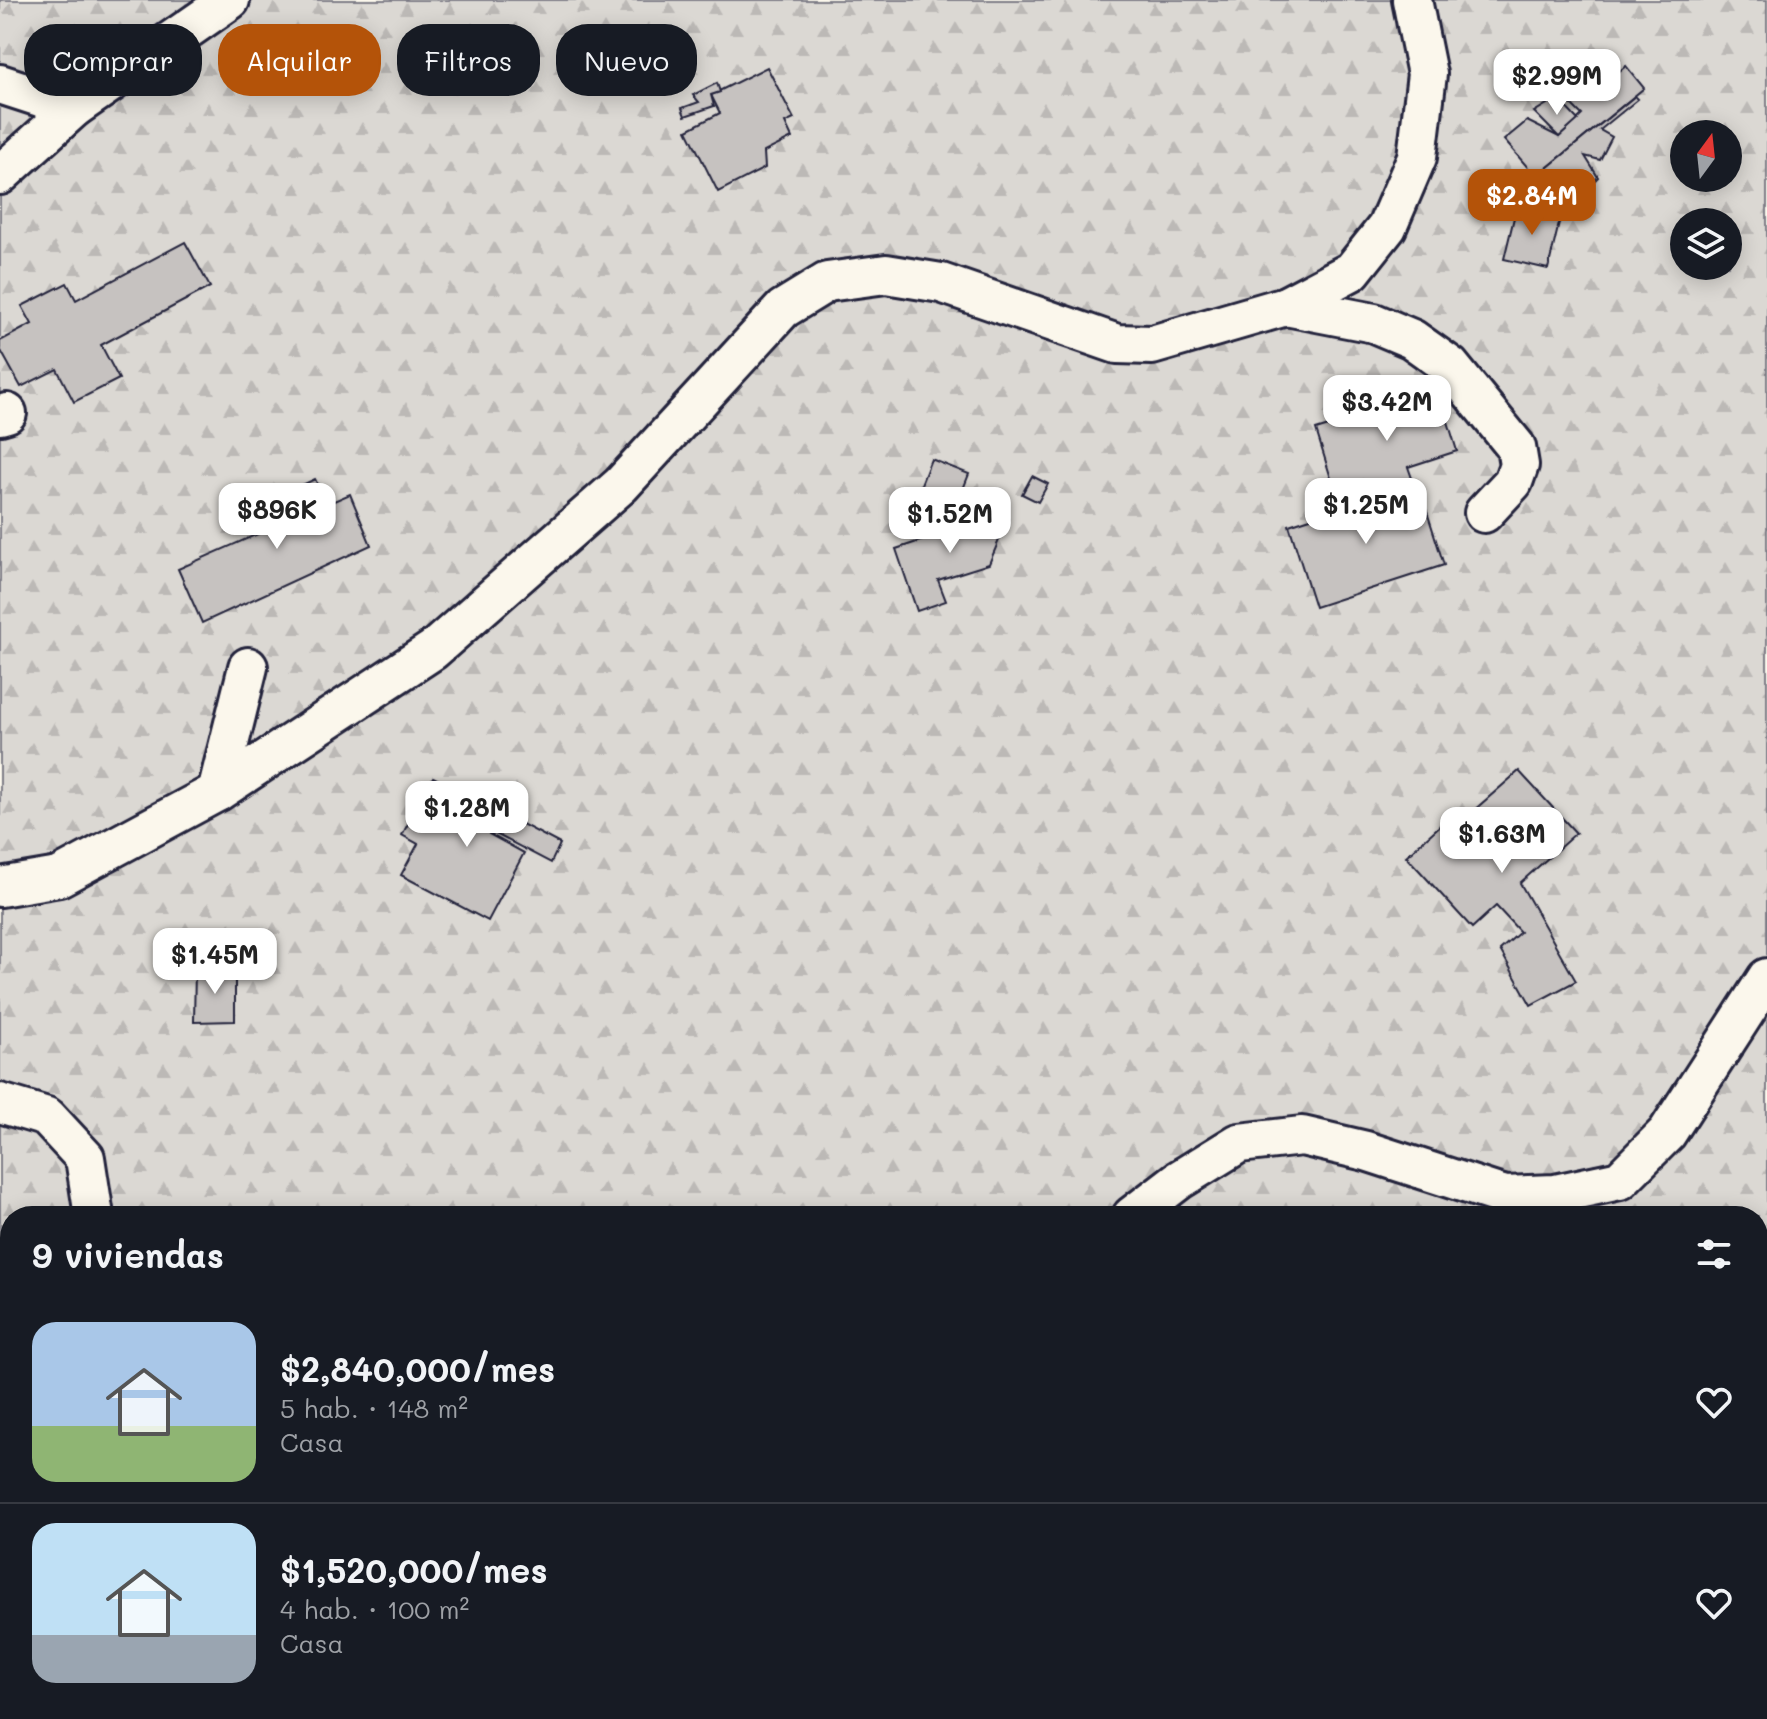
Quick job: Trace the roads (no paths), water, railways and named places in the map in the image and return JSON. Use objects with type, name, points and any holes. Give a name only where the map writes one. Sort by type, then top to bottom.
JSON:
[{"type":"lane","points":[[0,175],[74,108],[230,0]]},
{"type":"lane","points":[[0,887],[59,877],[217,792],[433,650],[621,485],[783,309],[827,282],[886,274],[941,283],[1117,344],[1164,343],[1286,306],[1352,271],[1387,227],[1417,157],[1427,74],[1412,0]]},
{"type":"lane","points":[[0,84],[74,108]]},
{"type":"lane","points":[[1286,306],[1374,323],[1412,339],[1450,366],[1516,447],[1519,465],[1513,482],[1484,513]]},
{"type":"lane","points":[[217,792],[248,667]]},
{"type":"lane","points":[[1145,1206],[1179,1180],[1239,1143],[1302,1136],[1366,1151],[1505,1196],[1555,1194],[1620,1180],[1667,1133],[1767,978]]},
{"type":"lane","points":[[0,1103],[47,1117],[85,1158],[92,1206]]}]
